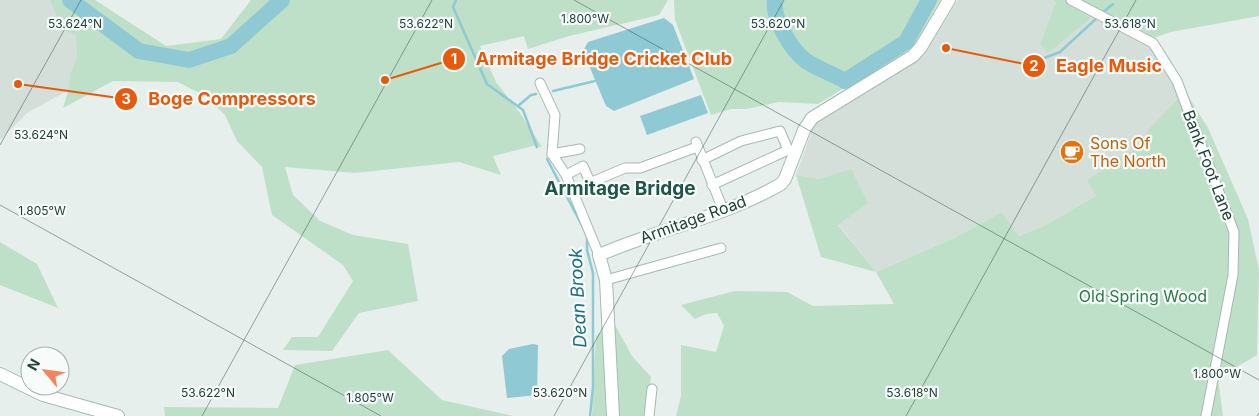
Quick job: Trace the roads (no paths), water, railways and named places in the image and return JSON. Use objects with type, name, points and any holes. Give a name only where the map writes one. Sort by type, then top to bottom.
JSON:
[{"type":"main road","name":"Armitage Road","points":[[599,255],[630,242],[724,212],[781,184],[785,179],[792,152],[812,118],[913,56],[921,47],[949,0]]},
{"type":"main road","points":[[599,255],[606,280],[612,416]]},
{"type":"main road","points":[[0,374],[43,395],[118,416]]},
{"type":"street","name":"Bank Foot Lane","points":[[1071,0],[1153,43],[1177,81],[1234,232],[1233,275],[1206,416]]},
{"type":"street","points":[[540,83],[555,115],[552,154],[566,175],[599,255]]},
{"type":"street","points":[[702,160],[741,141],[780,131],[792,152],[712,185]]},
{"type":"street","points":[[566,175],[583,166],[590,182],[592,182],[625,168],[640,168],[696,144],[724,212]]},
{"type":"street","points":[[552,154],[580,149]]},
{"type":"street","points":[[606,280],[721,248]]},
{"type":"street","points":[[649,416],[652,388]]},
{"type":"water","points":[[664,18],[673,25],[694,79],[614,111],[606,106],[583,51],[588,42]]},
{"type":"water","points":[[701,95],[708,113],[647,135],[640,116]]},
{"type":"water","points":[[533,344],[538,345],[537,395],[507,398],[502,356],[509,349]]},
{"type":"waterway","points":[[70,0],[139,51],[189,60],[231,46],[282,0]]},
{"type":"waterway","name":"Dean Brook","points":[[456,0],[453,7],[487,84],[523,110],[537,147]]},
{"type":"waterway","points":[[775,0],[776,16],[789,42],[800,56],[815,67],[845,81],[906,42],[929,0]]},
{"type":"waterway","points":[[1102,13],[1113,4]]},
{"type":"waterway","points":[[1036,61],[1060,52],[1098,17]]},
{"type":"waterway","points":[[553,91],[595,81]]},
{"type":"waterway","points":[[518,106],[531,95],[536,94]]},
{"type":"waterway","name":"Dean Brook","points":[[547,159],[587,235],[587,250],[593,273],[593,387],[590,416]]},
{"type":"place","name":"Eagle Music","points":[[946,48]]},
{"type":"place","name":"Armitage Bridge Cricket Club","points":[[385,80]]},
{"type":"place","name":"Boge Compressors","points":[[18,84]]},
{"type":"place","name":"Sons Of The North","points":[[1072,152]]},
{"type":"district","name":"Armitage Bridge","points":[[620,188]]},
{"type":"park label","name":"Old Spring Wood","points":[[1143,296]]}]
